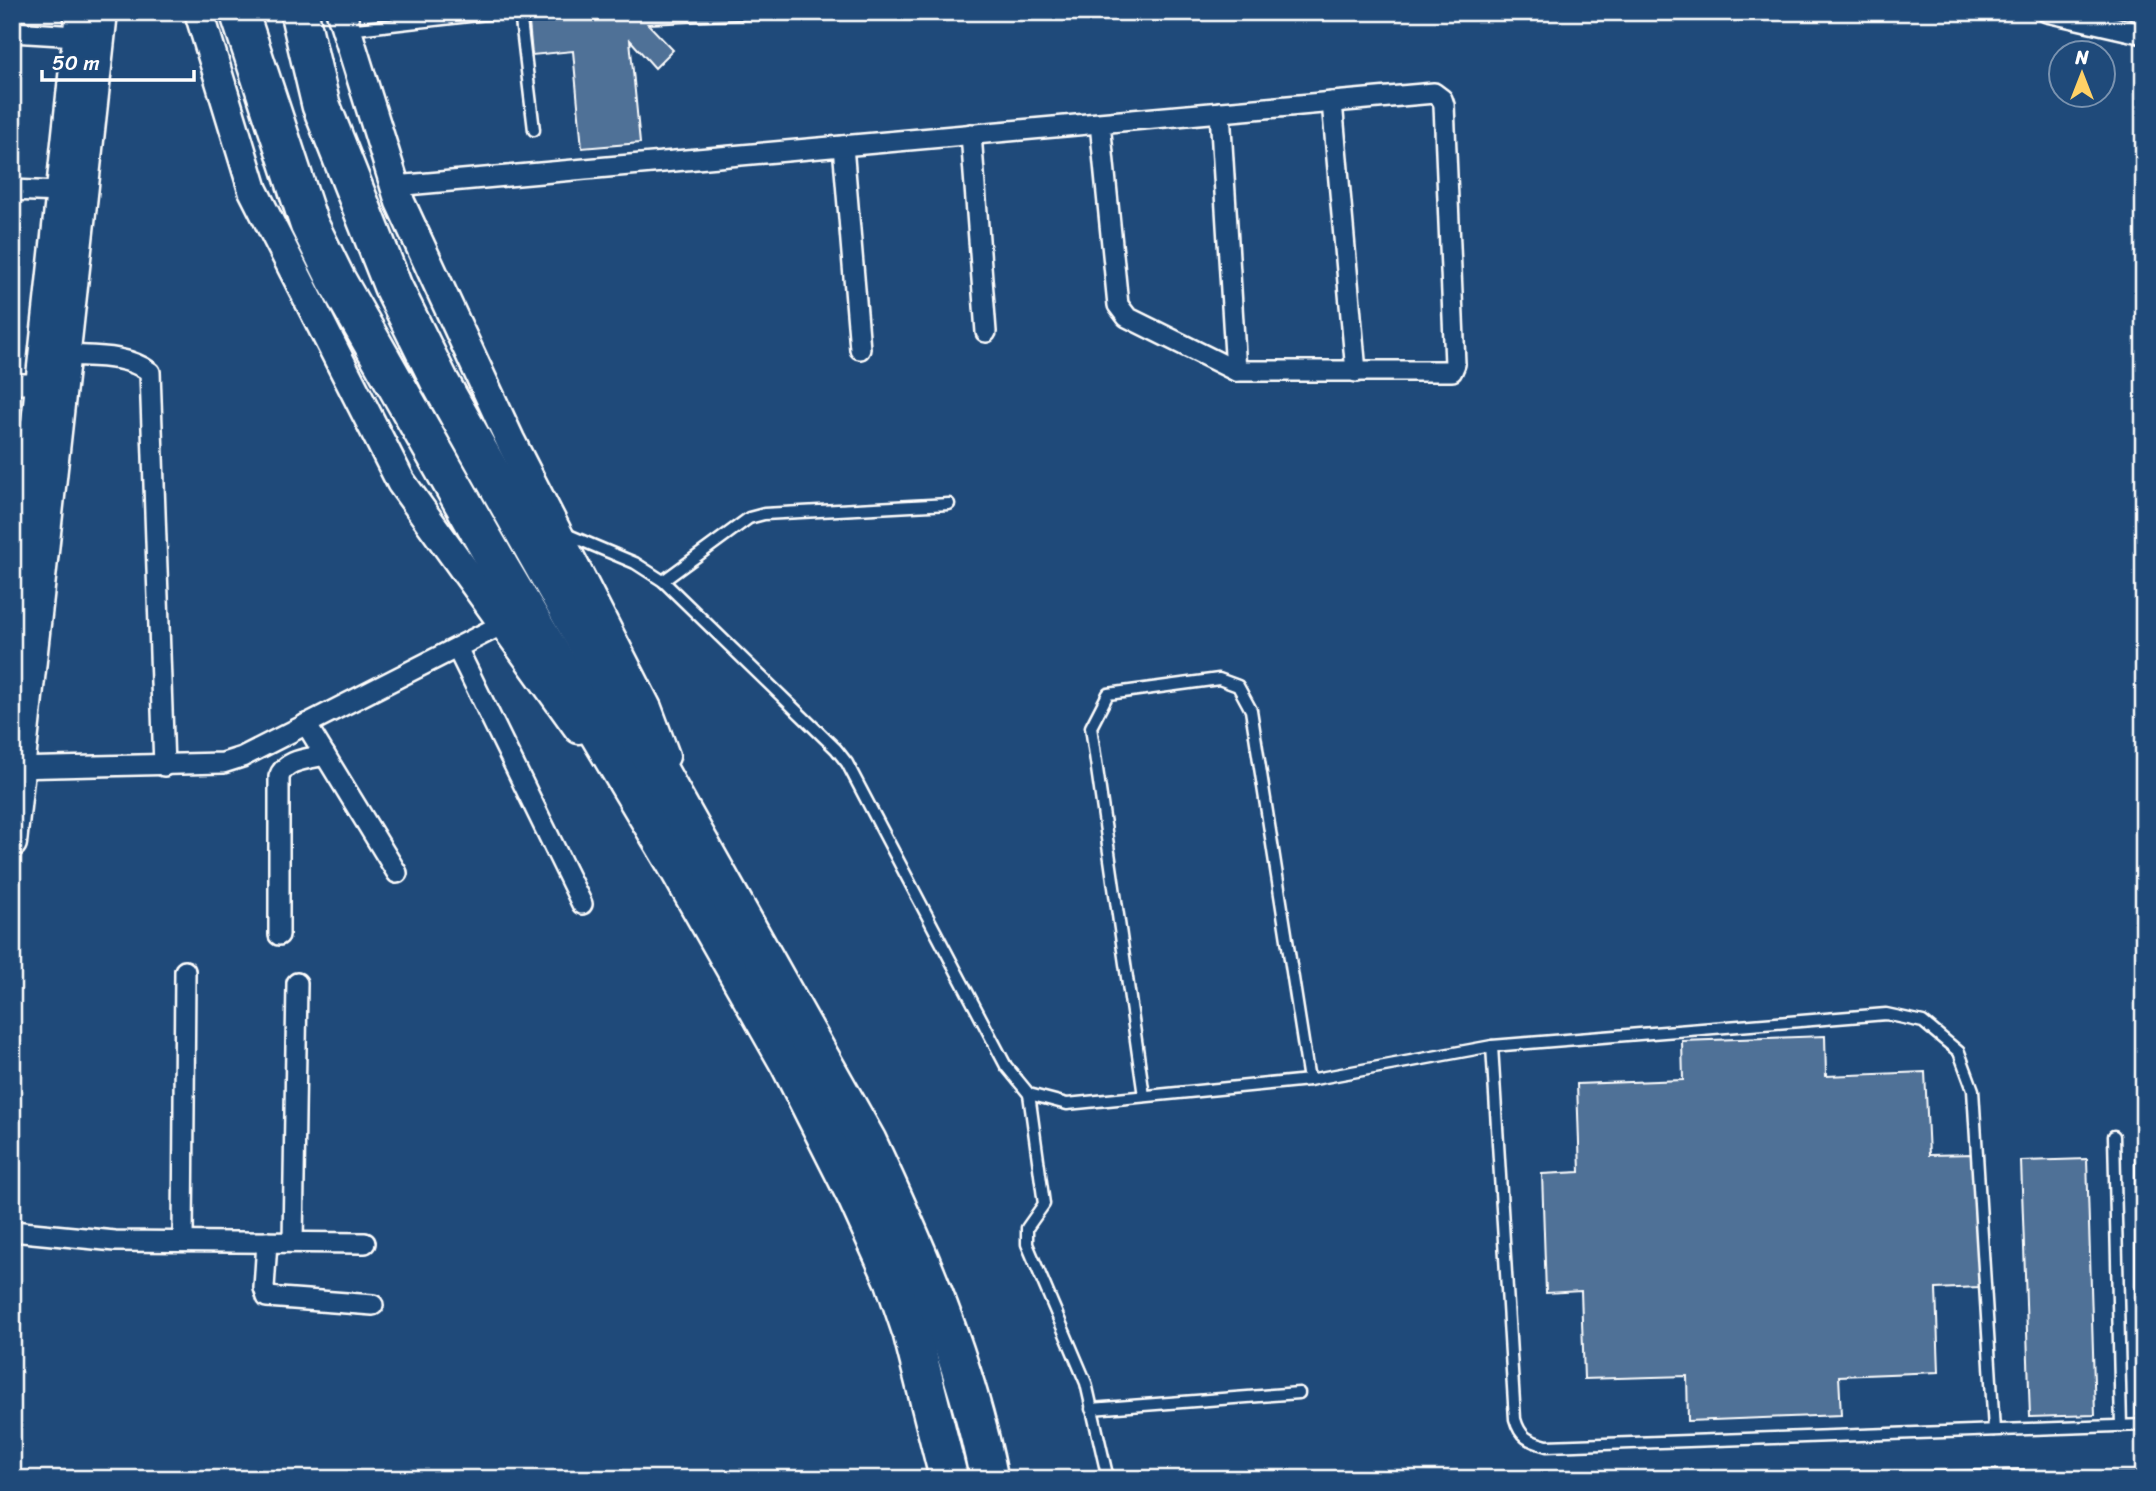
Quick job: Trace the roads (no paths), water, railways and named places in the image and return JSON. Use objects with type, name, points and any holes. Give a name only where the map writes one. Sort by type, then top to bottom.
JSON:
[{"type":"highway","points":[[239,12],[296,189],[309,224],[337,279],[500,568],[686,852],[867,1141],[915,1243],[954,1348],[980,1433],[989,1479]]},
{"type":"highway","points":[[299,12],[321,106],[393,287],[686,852],[894,1280],[915,1346],[949,1479]]},
{"type":"street","points":[[12,843],[26,681],[38,384],[65,355],[103,12]]},
{"type":"street","points":[[199,12],[253,190],[401,482],[503,624],[686,852]]},
{"type":"street","points":[[2047,12],[2144,34]]},
{"type":"street","points":[[343,21],[395,186],[510,440],[647,708],[686,852]]},
{"type":"street","points":[[12,32],[78,24],[12,647]]},
{"type":"street","points":[[395,186],[1434,93],[1442,99],[1444,106],[1454,368],[1449,373],[1236,371],[1121,312],[1118,305],[1100,123]]},
{"type":"street","points":[[1332,102],[1356,372]]},
{"type":"street","points":[[1220,112],[1236,371]]},
{"type":"street","points":[[971,134],[986,332]]},
{"type":"street","points":[[844,146],[860,349]]},
{"type":"street","points":[[12,190],[59,192]]},
{"type":"street","points":[[65,355],[124,359],[139,363],[150,372],[164,766]]},
{"type":"street","points":[[17,768],[223,763],[242,757],[503,624]]},
{"type":"street","points":[[457,648],[582,904]]},
{"type":"street","points":[[306,724],[397,873]]},
{"type":"street","points":[[279,935],[279,777],[281,771],[290,764],[326,755]]},
{"type":"street","points":[[183,1241],[185,971]]},
{"type":"street","points":[[293,1242],[297,983]]},
{"type":"street","points":[[12,1231],[115,1241],[365,1243]]},
{"type":"street","points":[[267,1242],[264,1288],[267,1297],[373,1305]]},
{"type":"lane","points":[[343,21],[504,12]]},
{"type":"lane","points":[[520,12],[534,130]]},
{"type":"lane","points":[[663,581],[749,518],[764,514],[949,503]]},
{"type":"lane","points":[[556,530],[635,563],[663,581],[847,763],[1006,1066],[1029,1094],[1044,1204],[1027,1228],[1027,1244],[1080,1367],[1108,1479]]},
{"type":"lane","points":[[1144,1096],[1091,727],[1108,694],[1219,679],[1238,686],[1251,710],[1309,1080]]},
{"type":"lane","points":[[1029,1094],[1068,1104],[1309,1080],[1492,1046],[1886,1014],[1923,1022],[1959,1052],[1973,1090],[1994,1430]]},
{"type":"lane","points":[[1492,1046],[1515,1419],[1519,1434],[1530,1442],[1547,1446],[2144,1425]]},
{"type":"lane","points":[[2113,1136],[2121,1426]]},
{"type":"lane","points":[[1091,1409],[1299,1393]]}]
